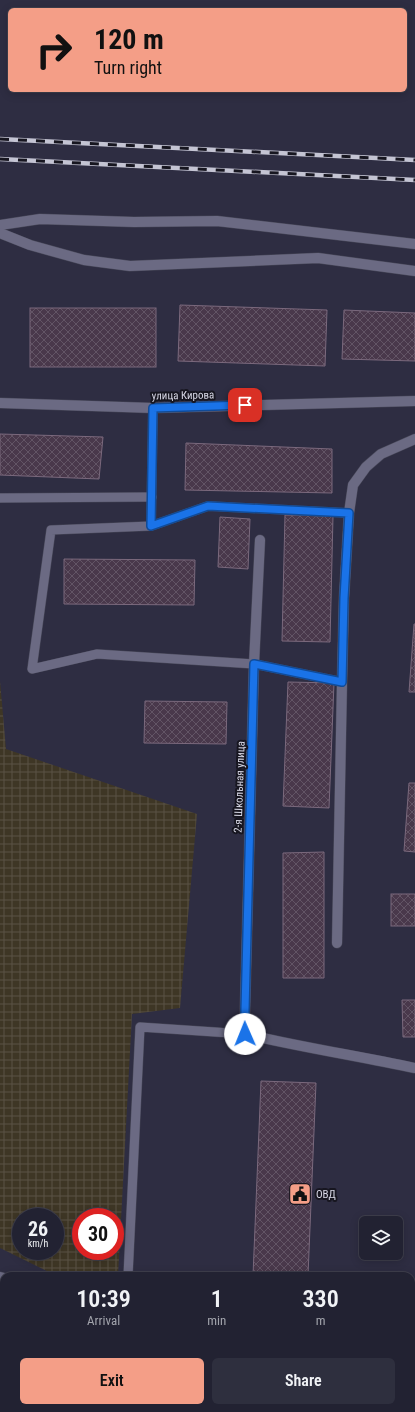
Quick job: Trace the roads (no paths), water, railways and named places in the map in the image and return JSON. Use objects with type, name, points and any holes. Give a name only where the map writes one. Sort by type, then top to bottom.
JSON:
[{"type":"street","points":[[0,225],[40,219],[134,222],[217,221],[415,244]]},
{"type":"street","points":[[0,233],[30,245],[84,260],[130,266],[318,258],[415,271]]},
{"type":"street","name":"улица Кирова","points":[[0,403],[153,408],[415,400]]},
{"type":"street","points":[[337,943],[344,598],[349,513],[353,485],[366,466],[381,454],[415,439]]},
{"type":"street","name":"2-я Школьная улица","points":[[245,1034],[254,664],[260,540]]},
{"type":"street","points":[[245,1034],[287,1044],[338,1052],[415,1068]]},
{"type":"lane","points":[[151,526],[153,408]]},
{"type":"lane","points":[[0,498],[152,497]]},
{"type":"lane","points":[[342,682],[254,664],[97,654],[32,669],[50,530],[151,526],[208,506],[349,513]]},
{"type":"lane","points":[[128,1272],[140,1027],[245,1034]]},
{"type":"railway","points":[[0,139],[415,160]]},
{"type":"railway","points":[[0,159],[415,180]]},
{"type":"place","name":"ОВД","points":[[300,1194]]}]
